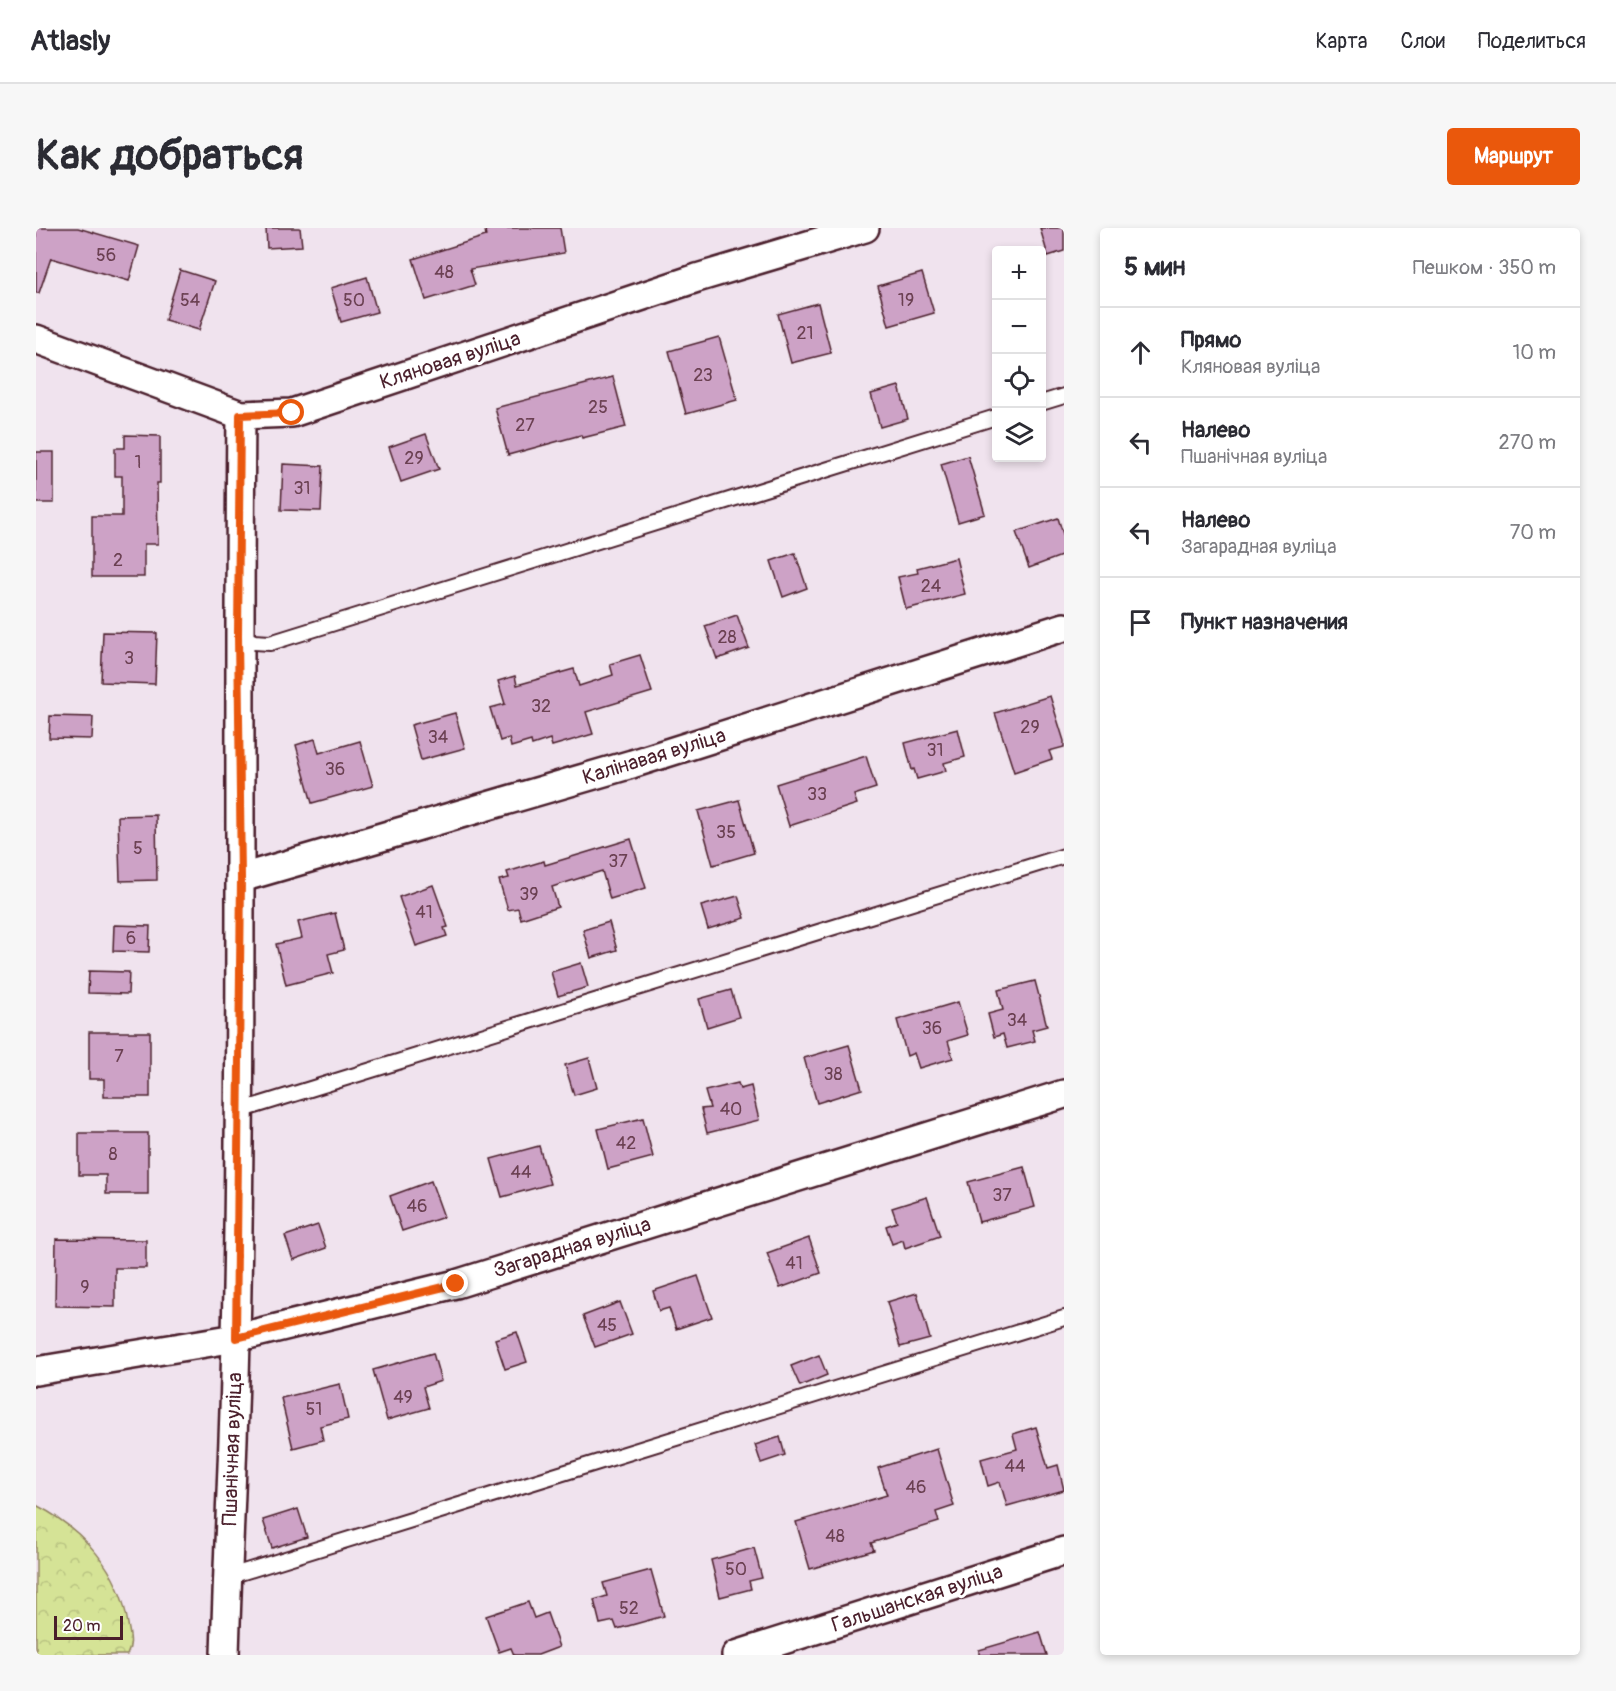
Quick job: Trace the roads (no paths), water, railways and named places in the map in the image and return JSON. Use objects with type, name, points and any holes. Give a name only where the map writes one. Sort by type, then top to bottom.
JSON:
[{"type":"street","name":"Кляновая вуліца","points":[[36,339],[240,415],[292,413],[697,278],[865,228]]},
{"type":"street","name":"Пшанічная вуліца","points":[[225,1655],[236,1338],[239,1111],[240,415]]},
{"type":"street","name":"Калінавая вуліца","points":[[241,878],[632,764],[1064,627]]},
{"type":"street","name":"Загарадная вуліца","points":[[36,1371],[236,1338],[456,1284],[1064,1094]]},
{"type":"street","name":"Гальшанская вуліца","points":[[736,1655],[1064,1551]]},
{"type":"lane","points":[[1046,401],[1064,396]]},
{"type":"lane","points":[[238,635],[254,642],[270,643],[992,418]]},
{"type":"lane","points":[[239,1111],[1064,856]]},
{"type":"lane","points":[[227,1577],[1064,1318]]}]
